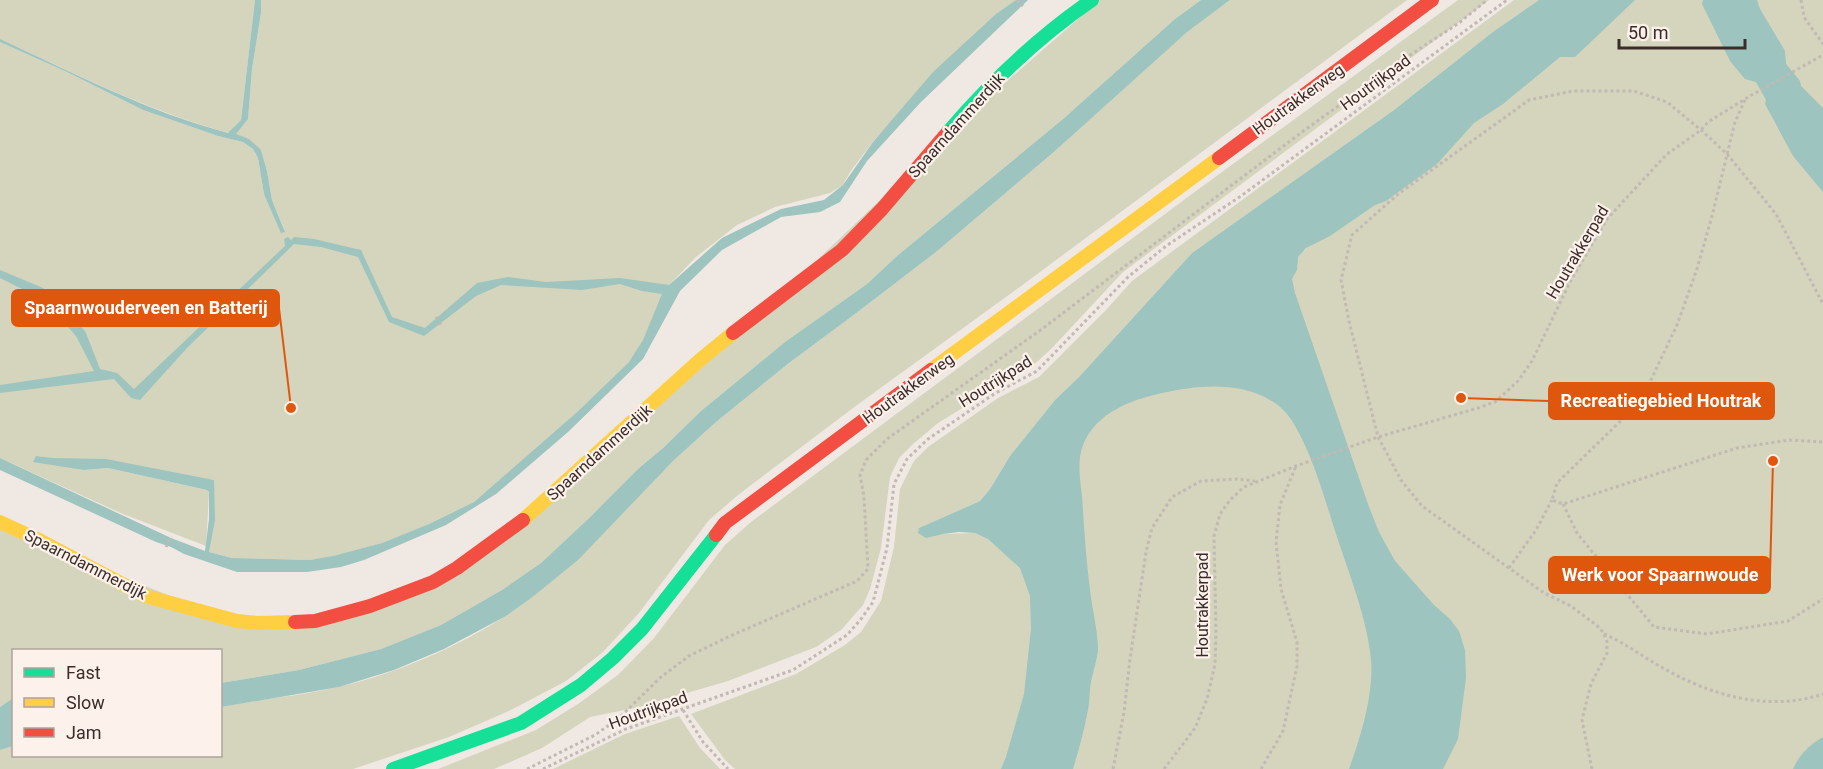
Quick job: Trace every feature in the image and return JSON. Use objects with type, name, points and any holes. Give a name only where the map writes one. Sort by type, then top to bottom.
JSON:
[{"type":"street","name":"Spaarndammerdijk","points":[[0,522],[145,596],[237,621],[257,623],[315,621],[380,603],[433,582],[457,568],[523,520],[716,347],[842,250],[882,209],[980,96],[1022,55],[1067,17],[1092,0]]},
{"type":"street","name":"Houtrakkerweg","points":[[393,769],[521,723],[581,686],[642,629],[725,523],[1432,0]]},
{"type":"path","points":[[1017,0],[1023,6]]},
{"type":"path","points":[[527,769],[595,735],[619,718],[661,677],[689,656],[856,581],[868,569],[864,497],[860,476],[866,460],[887,439],[1041,329],[1302,132],[1459,23],[1487,0]]},
{"type":"path","name":"Houtrijkpad","points":[[543,769],[626,729],[793,670],[847,635],[873,602],[887,548],[894,484],[906,459],[928,439],[994,394],[1037,371],[1128,277],[1166,246],[1241,196],[1508,0]]},
{"type":"path","points":[[1801,0],[1804,17],[1823,44]]},
{"type":"path","name":"Houtrakkerpad","points":[[1164,769],[1195,728],[1207,699],[1215,664],[1214,536],[1220,514],[1230,500],[1244,487],[1296,465],[1358,443],[1495,402],[1518,381],[1532,361],[1570,282],[1607,219],[1666,155],[1701,130],[1708,122],[1823,56]]},
{"type":"path","points":[[1592,769],[1582,720],[1591,684],[1607,653],[1604,634],[1600,628],[1571,606],[1544,593],[1422,506],[1401,480],[1378,437],[1349,321],[1341,280],[1352,235],[1397,195],[1529,100],[1573,91],[1634,91],[1667,102],[1727,154],[1776,214],[1823,304]]},
{"type":"path","points":[[1509,568],[1536,530],[1552,500],[1557,483],[1641,401],[1677,325],[1697,269],[1735,122],[1746,99]]},
{"type":"path","points":[[436,317],[442,326]]},
{"type":"path","points":[[1552,500],[1563,504],[1737,448],[1789,440],[1823,442]]},
{"type":"path","points":[[1261,769],[1284,731],[1297,666],[1297,642],[1281,589],[1276,542],[1280,505],[1296,465]]},
{"type":"path","points":[[1113,769],[1124,712],[1146,552],[1152,528],[1172,497],[1201,481],[1237,478],[1257,481]]},
{"type":"path","points":[[1563,504],[1577,533],[1654,627],[1707,634],[1788,621],[1823,599]]},
{"type":"path","points":[[166,547],[171,536]]},
{"type":"path","points":[[1604,634],[1617,639],[1657,665],[1691,683],[1718,693],[1747,700],[1794,700],[1823,694]]},
{"type":"path","points":[[682,710],[703,742],[728,769]]},
{"type":"green space","points":[[0,0],[255,0],[241,120],[229,133],[199,124],[113,91],[0,39]]},
{"type":"green space","points":[[261,0],[1020,0],[875,139],[843,185],[830,193],[775,207],[737,225],[696,257],[669,285],[643,344],[629,362],[577,412],[474,502],[425,526],[382,543],[327,558],[310,560],[232,558],[209,552],[214,480],[36,456],[84,470],[108,468],[207,490],[209,492],[206,546],[123,514],[0,458],[0,42],[143,110],[218,136],[243,142],[253,149],[258,158],[264,194],[285,231],[272,200],[261,150],[235,134],[248,119]]},
{"type":"green space","points":[[1100,0],[1201,0],[1175,19],[1063,119],[897,256],[867,284],[785,342],[701,411],[541,563],[502,590],[441,625],[381,649],[299,670],[222,683],[222,649],[12,649],[12,699],[0,707],[0,528],[253,629],[425,592],[730,343],[983,102]]},
{"type":"green space","points":[[1230,0],[1407,0],[738,495],[709,520],[639,613],[603,652],[566,681],[511,710],[449,737],[353,769],[0,769],[0,750],[12,746],[12,757],[222,757],[222,707],[324,690],[363,680],[414,663],[486,628],[530,599],[716,422],[789,363],[936,252],[1055,151],[1187,31]]},
{"type":"green space","points":[[1458,0],[1489,0],[1123,272],[1037,362],[938,423],[899,458],[890,477],[881,548],[870,589],[863,605],[841,630],[816,647],[728,681],[639,707],[590,717],[542,748],[494,769],[438,769],[536,730],[578,704],[618,675],[654,638],[725,545],[751,522],[1196,191]]},
{"type":"green space","points":[[1514,0],[1539,0],[1494,31],[1394,110],[1192,253],[1079,377],[1055,400],[1010,456],[980,501],[919,528],[943,534],[975,533],[996,506],[1605,0],[1823,0],[1823,769],[735,769],[725,760],[691,714],[796,674],[845,645],[861,632],[881,601],[894,547],[900,489],[914,461],[928,447],[998,398],[1039,377],[1132,281]]},
{"type":"green space","points":[[679,716],[700,748],[720,769],[553,769],[625,734]]},
{"type":"water","points":[[255,0],[261,0],[261,13],[252,69],[248,119],[236,134],[249,139],[261,150],[272,200],[285,232],[281,233],[264,194],[258,158],[253,149],[243,142],[218,136],[143,110],[0,42],[0,39],[141,103],[228,133],[241,120]]},
{"type":"water","points":[[1016,0],[1028,0],[921,102],[867,161],[840,202],[820,212],[781,217],[722,250],[680,291],[643,359],[568,432],[496,494],[446,525],[364,560],[341,567],[307,572],[237,572],[156,542],[0,470],[0,458],[171,538],[205,551],[209,519],[209,492],[207,490],[108,468],[84,470],[33,462],[36,456],[106,459],[214,480],[215,520],[209,552],[232,558],[310,560],[382,543],[429,524],[474,502],[577,412],[629,362],[643,340],[662,294],[620,284],[582,290],[501,285],[476,296],[424,336],[389,322],[358,257],[321,247],[294,244],[187,348],[140,400],[131,398],[114,379],[0,393],[0,385],[94,371],[76,336],[44,300],[0,278],[0,270],[43,288],[73,314],[86,333],[100,369],[117,373],[134,389],[285,246],[284,239],[288,237],[291,240],[294,237],[314,239],[361,250],[392,317],[425,328],[477,283],[508,277],[546,282],[620,278],[669,285],[722,238],[781,209],[824,200],[843,185],[873,142],[933,72],[996,14]]},
{"type":"water","points":[[1201,0],[1230,0],[1187,32],[1055,151],[936,252],[789,363],[716,422],[672,462],[578,560],[530,599],[506,616],[444,649],[394,670],[339,687],[222,707],[222,683],[299,670],[381,649],[441,625],[502,590],[541,563],[701,411],[785,342],[867,284],[897,256],[1063,119],[1175,19]]},
{"type":"water","points":[[1539,0],[1635,0],[1575,57],[1560,57],[1503,104],[1474,123],[1437,164],[1386,201],[1375,205],[1330,236],[1306,248],[1298,257],[1297,270],[1292,279],[1379,532],[1395,561],[1459,631],[1465,650],[1466,678],[1458,739],[1443,769],[1349,769],[1369,700],[1371,659],[1366,629],[1357,598],[1313,465],[1294,424],[1279,406],[1252,392],[1237,388],[1207,387],[1162,393],[1126,404],[1096,424],[1083,445],[1080,470],[1087,567],[1098,650],[1079,747],[1073,769],[1001,769],[1024,694],[1031,629],[1030,596],[1020,568],[988,539],[975,533],[959,532],[926,538],[918,533],[919,528],[980,501],[1010,456],[1055,400],[1079,377],[1192,253],[1394,110],[1494,31]]},
{"type":"water","points":[[1703,0],[1757,0],[1785,51],[1786,64],[1800,81],[1801,86],[1823,108],[1823,192],[1793,156],[1756,82],[1745,79],[1730,61],[1702,4]]},
{"type":"water","points":[[12,699],[12,746],[0,750],[0,707]]},
{"type":"water","points":[[1823,737],[1823,769],[1793,769],[1805,750]]},
{"type":"traffic: fast","points":[[948,132],[1016,61],[1092,0]]},
{"type":"traffic: fast","points":[[393,769],[521,723],[581,685],[642,629],[716,535]]},
{"type":"traffic: slow","points":[[931,370],[1219,158]]},
{"type":"traffic: slow","points":[[523,520],[733,333]]},
{"type":"traffic: slow","points":[[0,522],[145,596],[237,621],[295,622]]},
{"type":"traffic: jam","points":[[1219,158],[1432,0]]},
{"type":"traffic: jam","points":[[733,333],[842,250],[882,209],[948,132]]},
{"type":"traffic: jam","points":[[716,535],[725,523],[931,370]]},
{"type":"traffic: jam","points":[[295,622],[315,621],[370,606],[433,582],[457,568],[523,520]]},
{"type":"place","name":"Recreatiegebied Houtrak","points":[[1461,398]]},
{"type":"place","name":"Spaarnwouderveen en Batterij","points":[[291,408]]},
{"type":"place","name":"Werk voor Spaarnwoude","points":[[1773,461]]}]
